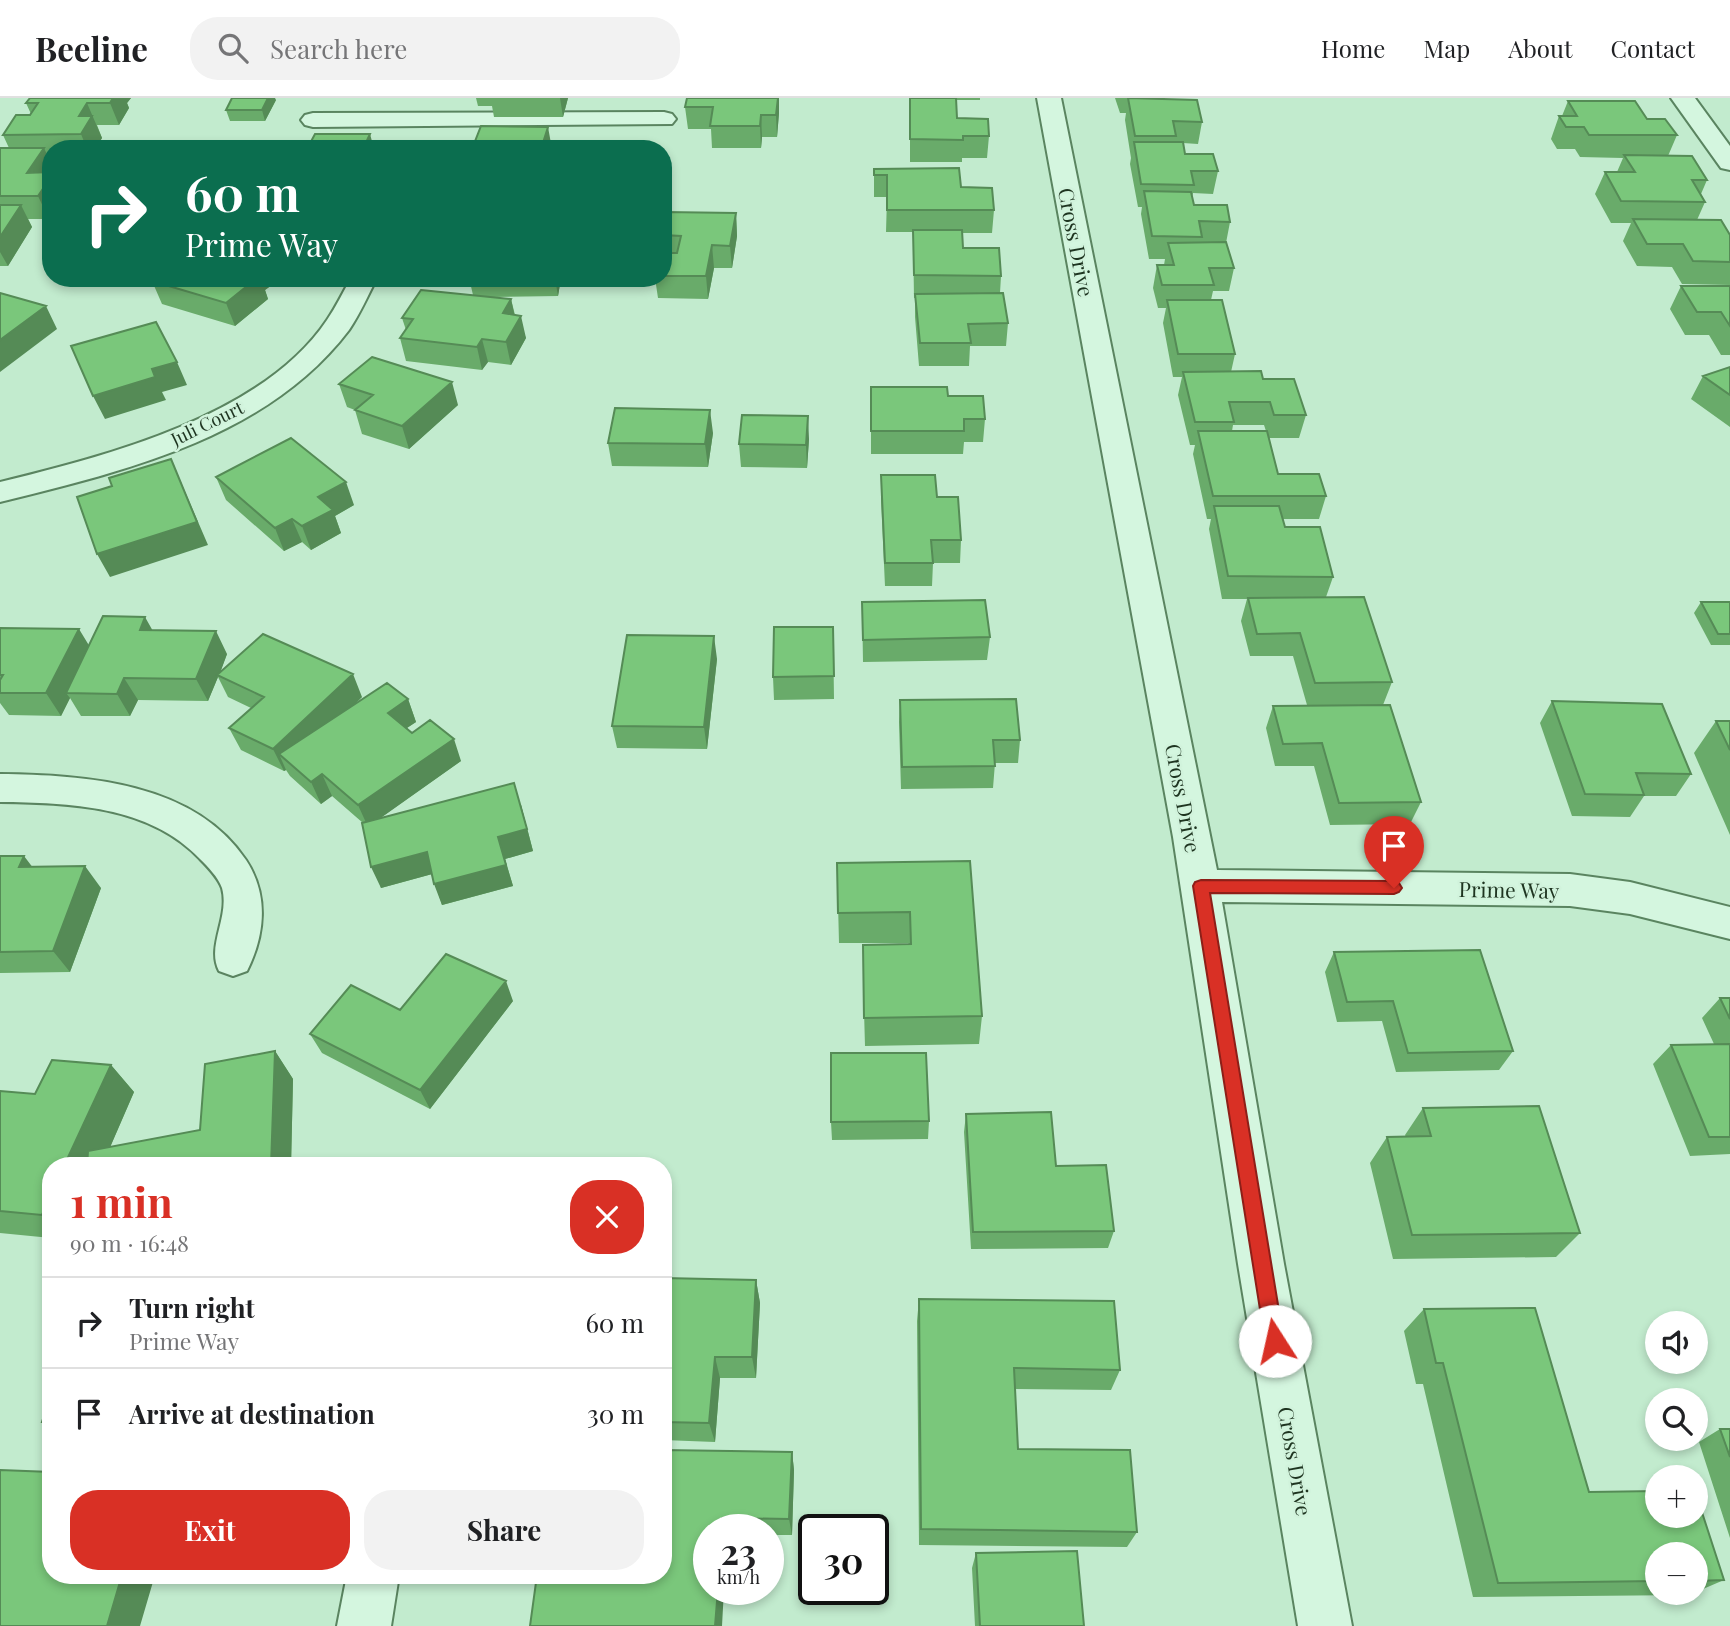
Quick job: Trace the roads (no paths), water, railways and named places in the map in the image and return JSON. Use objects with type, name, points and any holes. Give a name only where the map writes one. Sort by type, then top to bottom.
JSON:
[{"type":"street","name":"Cross Drive","points":[[1049,98],[1201,886],[1261,1264],[1325,1626]]},
{"type":"street","points":[[1683,98],[1730,163]]},
{"type":"street","points":[[313,120],[664,118]]},
{"type":"street","name":"Juli Court","points":[[0,492],[87,471],[150,449],[204,428],[252,401],[286,379],[329,337],[355,301],[360,287]]},
{"type":"street","points":[[0,788],[54,788],[124,799],[183,823],[215,848],[232,870],[242,890],[243,921],[233,959]]},
{"type":"street","name":"Prime Way","points":[[1201,886],[1570,890],[1630,898],[1730,923]]},
{"type":"street","points":[[364,1626],[371,1584]]}]
